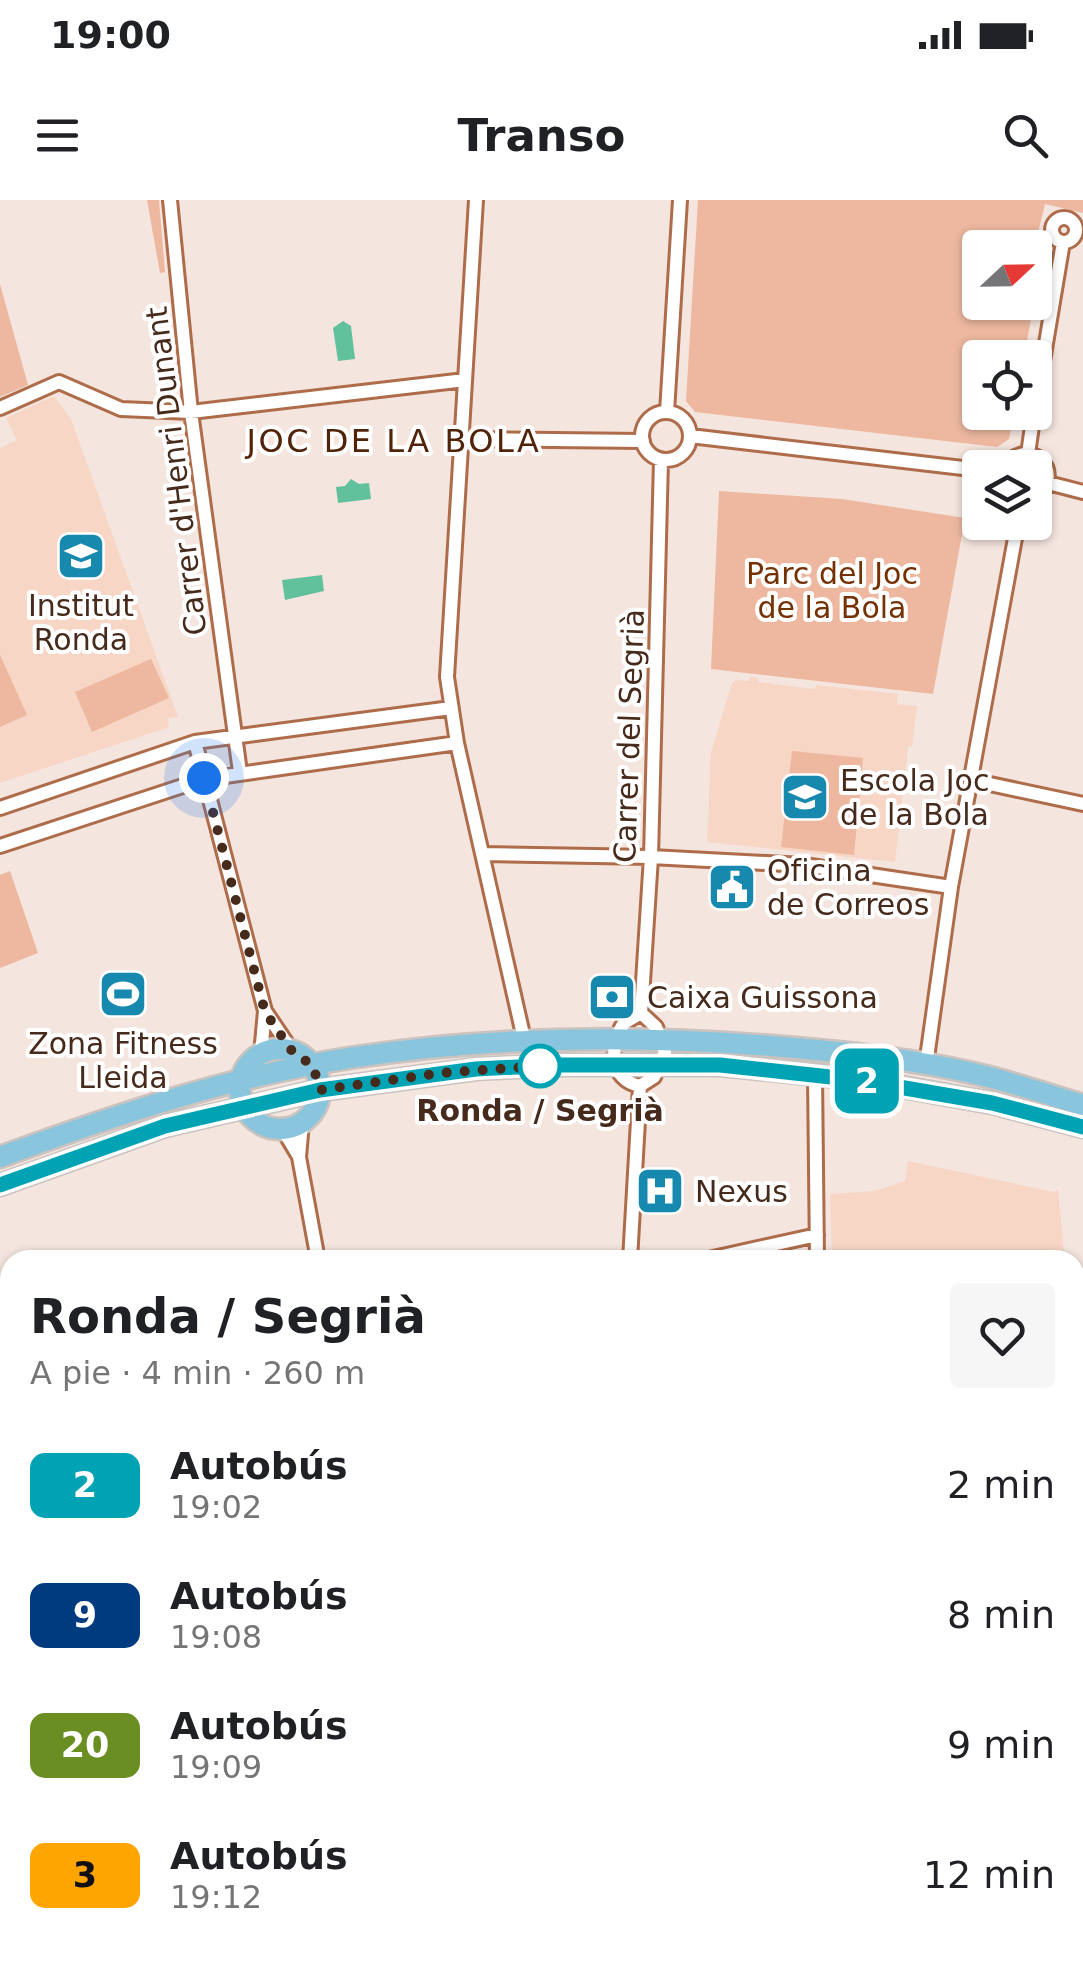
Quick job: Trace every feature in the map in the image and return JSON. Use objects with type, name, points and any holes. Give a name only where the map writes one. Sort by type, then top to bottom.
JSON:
[{"type":"main road","points":[[0,1157],[85,1126],[240,1081],[392,1052],[524,1039],[616,1038],[830,1050],[987,1077],[1083,1105]]},
{"type":"main road","points":[[279,1048],[292,1051],[313,1066],[320,1090],[316,1107],[292,1126],[262,1126],[244,1108],[240,1081],[245,1068],[261,1054],[279,1048]]},
{"type":"main road","points":[[0,1185],[165,1126],[320,1090],[476,1069],[720,1065],[938,1092],[1083,1127]]},
{"type":"street","name":"Carrer d'Henri Dunant","points":[[170,200],[190,412],[240,772]]},
{"type":"street","points":[[476,200],[447,677],[524,1039]]},
{"type":"street","points":[[667,412],[680,200]]},
{"type":"street","points":[[1047,340],[1063,242]]},
{"type":"street","points":[[0,408],[59,382],[122,409],[190,412],[465,380]]},
{"type":"street","points":[[667,412],[686,422],[690,436],[682,455],[661,460],[649,453],[643,441],[648,421],[667,412]]},
{"type":"street","points":[[690,436],[962,468]]},
{"type":"street","points":[[461,439],[643,441]]},
{"type":"street","name":"Carrer del Segrià","points":[[642,1014],[651,857],[661,460]]},
{"type":"street","points":[[1052,484],[1083,492]]},
{"type":"street","points":[[926,1064],[951,886],[1015,540]]},
{"type":"street","points":[[0,808],[196,742],[451,708]]},
{"type":"street","points":[[196,742],[265,1012],[261,1054]]},
{"type":"street","points":[[0,846],[204,778],[458,743]]},
{"type":"street","points":[[971,780],[1083,804]]},
{"type":"street","points":[[484,854],[804,865],[951,886]]},
{"type":"street","points":[[265,1012],[292,1051]]},
{"type":"street","points":[[642,1014],[656,1026],[662,1040],[662,1064],[654,1077],[640,1086],[628,1084],[615,1064],[616,1038],[628,1019],[642,1014]]},
{"type":"street","points":[[815,1076],[817,1250]]},
{"type":"street","points":[[631,1250],[640,1086]]},
{"type":"street","points":[[292,1126],[316,1250]]},
{"type":"street","points":[[749,1250],[816,1235]]},
{"type":"shaded area","points":[[343,321],[351,326],[355,359],[338,361],[333,328]]},
{"type":"shaded area","points":[[54,396],[71,419],[178,717],[168,718],[169,727],[0,783],[0,448],[17,440],[6,418]]},
{"type":"shaded area","points":[[351,479],[359,484],[369,483],[371,499],[338,503],[336,487],[345,486]]},
{"type":"shaded area","points":[[322,575],[324,591],[285,600],[282,580]]},
{"type":"shaded area","name":"Escola Joc de la Bola","points":[[750,677],[758,678],[758,682],[815,689],[816,685],[898,694],[897,704],[917,706],[912,746],[908,747],[895,862],[707,842],[711,752],[732,683],[749,681]]},
{"type":"shaded area","points":[[908,1161],[1058,1190],[1064,1250],[832,1250],[830,1194],[875,1191],[905,1181]]},
{"type":"green space","points":[[147,200],[159,200],[165,272],[160,273]]},
{"type":"green space","points":[[698,200],[1083,200],[1083,213],[1045,204],[1039,230],[962,230],[962,320],[1031,320],[1027,340],[962,340],[962,430],[1011,430],[1009,439],[997,447],[695,412],[686,401]]},
{"type":"green space","points":[[0,284],[28,385],[0,397]]},
{"type":"green space","name":"Parc del Joc de la Bola","points":[[719,491],[842,499],[962,518],[933,694],[711,669]]},
{"type":"green space","points":[[0,655],[27,715],[0,727]]},
{"type":"green space","points":[[151,659],[169,698],[92,732],[75,692]]},
{"type":"green space","points":[[792,751],[863,758],[854,855],[781,847]]},
{"type":"green space","points":[[10,871],[38,953],[0,968],[0,875]]},
{"type":"bus line","name":"2","points":[[0,1185],[165,1126],[320,1090],[476,1069],[720,1065],[938,1092],[1083,1127]]},
{"type":"place","name":"Institut Ronda","points":[[81,556]]},
{"type":"place","name":"Escola Joc de la Bola","points":[[805,797]]},
{"type":"place","name":"Oficina de Correos","points":[[732,887]]},
{"type":"place","name":"Zona Fitness Lleida","points":[[123,994]]},
{"type":"place","name":"Caixa Guissona","points":[[612,997]]},
{"type":"place","name":"Ronda / Segrià","points":[[540,1066]]},
{"type":"place","name":"Nexus","points":[[660,1191]]},
{"type":"district","name":"JOC DE LA BOLA","points":[[394,441]]},
{"type":"route","points":[[204,778],[265,1012],[292,1051],[313,1066],[320,1090],[476,1069],[540,1066]]}]
